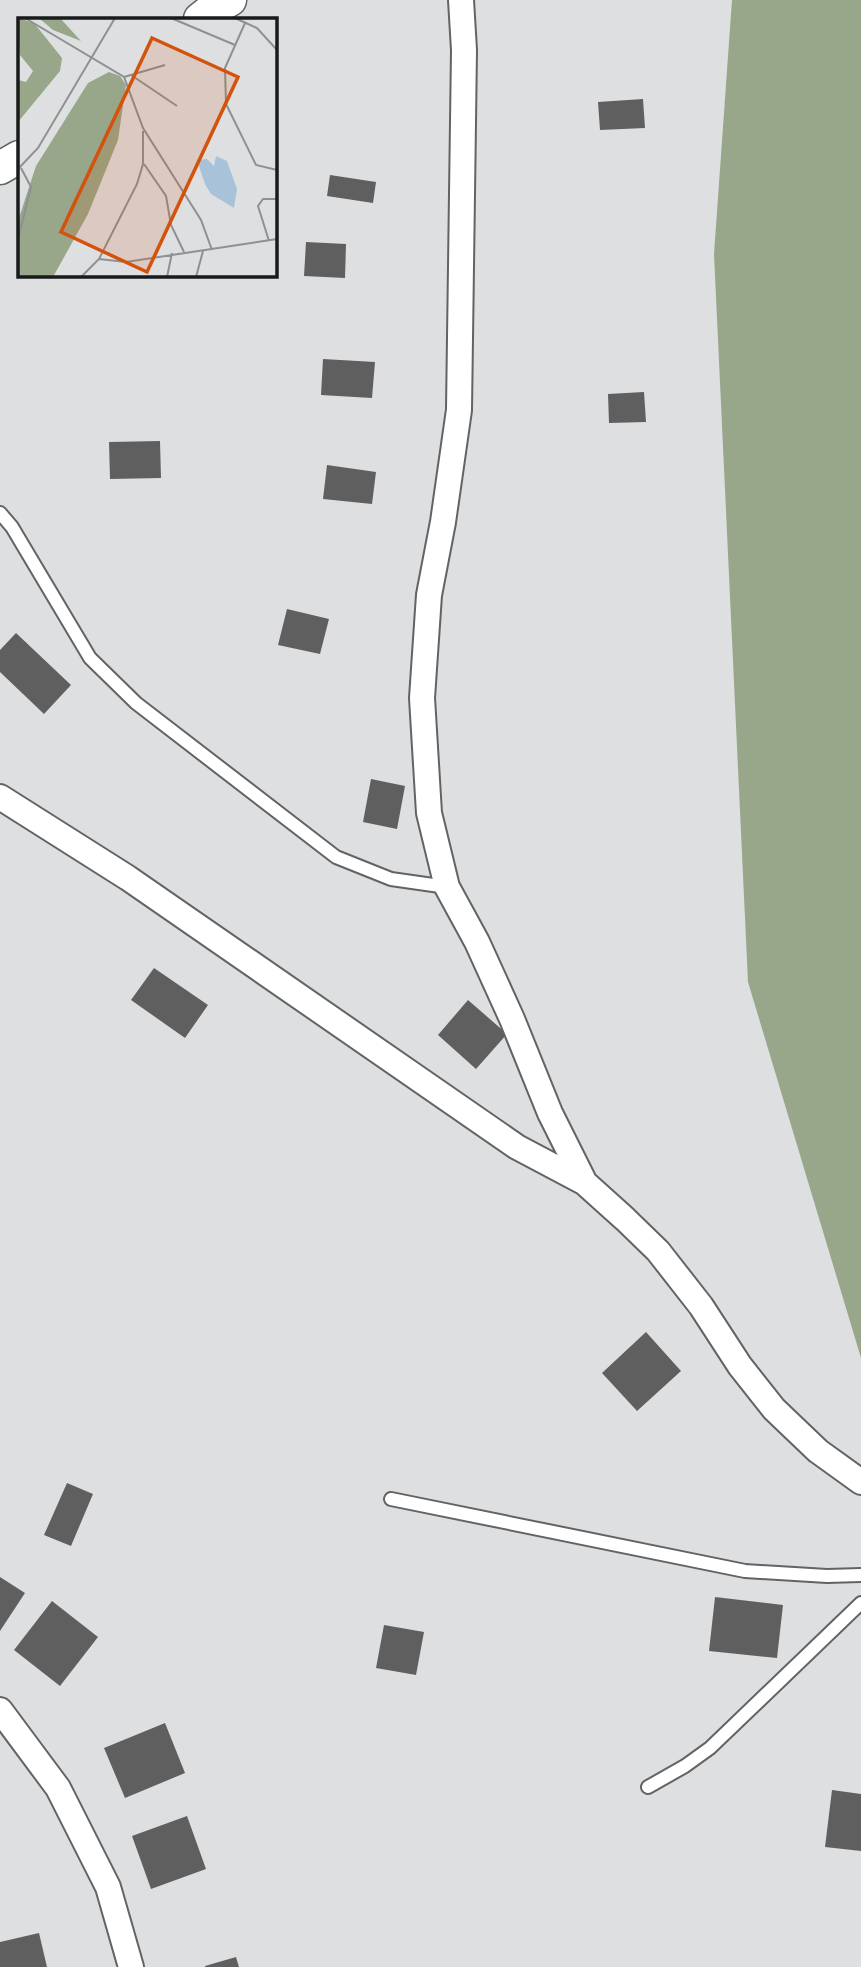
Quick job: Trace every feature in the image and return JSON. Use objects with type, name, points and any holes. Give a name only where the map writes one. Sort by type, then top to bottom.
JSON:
[{"type":"street","points":[[201,18],[230,0]]},
{"type":"street","points":[[461,0],[464,50],[459,410],[443,522],[429,595],[422,698],[429,813],[447,887],[477,942],[512,1018],[550,1113],[585,1183]]},
{"type":"street","points":[[0,168],[18,158]]},
{"type":"street","points":[[0,797],[139,886],[517,1147],[585,1183],[657,1251],[701,1306],[740,1366],[774,1409],[818,1451],[861,1482]]},
{"type":"street","points":[[0,1710],[58,1788],[108,1887],[131,1967]]},
{"type":"lane","points":[[0,513],[12,527],[90,658],[136,703],[336,857],[391,879],[447,887]]},
{"type":"lane","points":[[391,1499],[745,1571],[827,1576],[861,1575]]},
{"type":"lane","points":[[648,1787],[710,1748],[861,1603]]},
{"type":"green space","points":[[732,0],[861,0],[861,1358],[748,982],[714,254]]},
{"type":"building","points":[[643,99],[645,128],[600,130],[598,102]]},
{"type":"building","points":[[330,175],[376,182],[373,203],[327,196]]},
{"type":"building","points":[[306,242],[346,244],[345,278],[304,276]]},
{"type":"building","points":[[323,359],[375,362],[372,398],[321,395]]},
{"type":"building","points":[[644,392],[646,422],[609,423],[608,394]]},
{"type":"building","points":[[160,441],[161,478],[110,479],[109,442]]},
{"type":"building","points":[[327,465],[376,472],[372,504],[323,499]]},
{"type":"building","points":[[287,609],[329,619],[320,654],[278,645]]},
{"type":"building","points":[[16,633],[71,685],[44,714],[0,672],[0,650]]},
{"type":"building","points":[[371,779],[405,786],[397,829],[363,822]]},
{"type":"building","points":[[154,968],[208,1005],[185,1038],[131,1000]]},
{"type":"building","points":[[468,1000],[507,1034],[476,1069],[438,1035]]},
{"type":"building","points":[[646,1332],[681,1371],[637,1411],[602,1373]]},
{"type":"building","points":[[67,1483],[93,1494],[71,1546],[44,1535]]},
{"type":"building","points":[[0,1577],[25,1593],[0,1631]]},
{"type":"building","points":[[715,1597],[783,1605],[777,1658],[709,1651]]},
{"type":"building","points":[[52,1601],[98,1637],[60,1686],[14,1650]]},
{"type":"building","points":[[384,1625],[424,1632],[416,1675],[376,1668]]},
{"type":"building","points":[[165,1723],[185,1773],[125,1798],[104,1748]]},
{"type":"building","points":[[832,1790],[861,1794],[861,1851],[825,1847]]},
{"type":"building","points":[[187,1816],[206,1869],[151,1889],[132,1836]]},
{"type":"building","points":[[39,1933],[47,1967],[0,1967],[0,1942]]},
{"type":"building","points":[[236,1957],[239,1967],[205,1967],[205,1966]]}]
